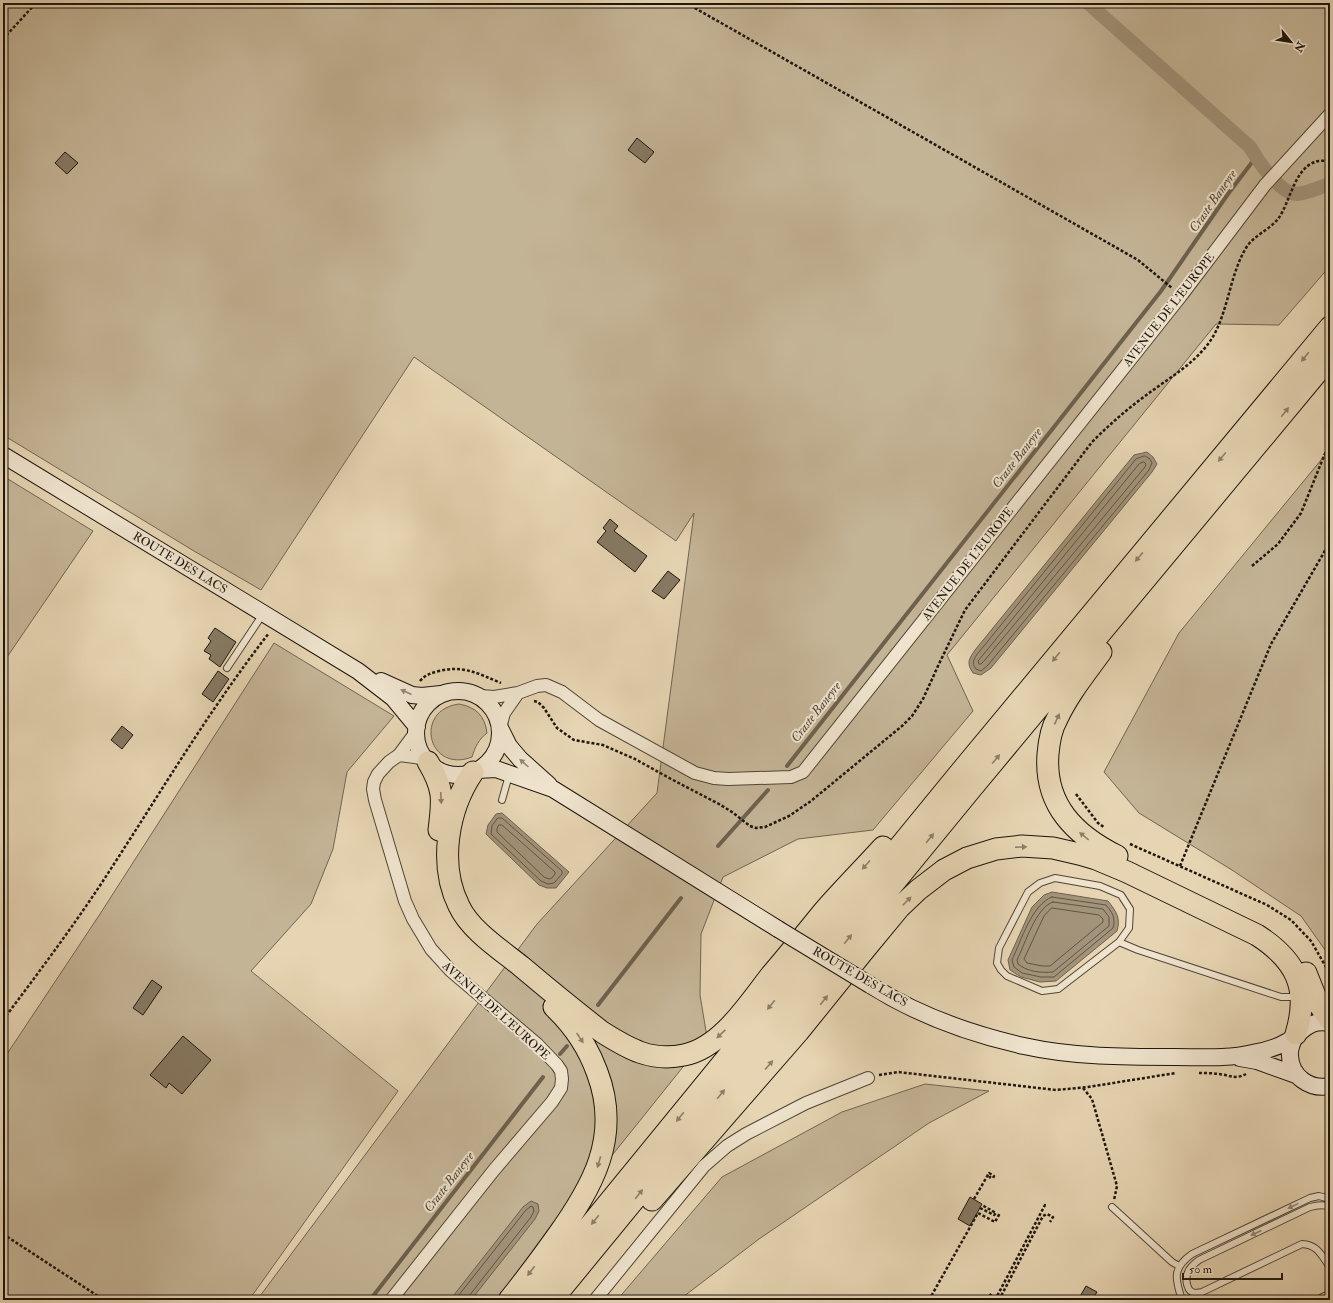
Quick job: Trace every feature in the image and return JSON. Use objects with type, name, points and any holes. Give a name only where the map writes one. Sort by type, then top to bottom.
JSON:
[{"type":"highway","points":[[529,1300],[963,769],[1330,327]]},
{"type":"highway","points":[[552,1300],[1135,590],[1330,357]]},
{"type":"highway","points":[[1268,432],[1107,644],[1066,701],[1056,720],[1051,735],[1047,766],[1053,797],[1059,808],[1069,822],[1090,841],[1131,863],[1262,925],[1290,946],[1299,958],[1307,973],[1318,1002],[1330,1020]]},
{"type":"highway","points":[[427,760],[440,786],[442,798],[438,857],[442,890],[448,906],[455,919],[466,932],[490,954],[538,993],[574,1028],[593,1060],[601,1082],[605,1101],[607,1120],[604,1143],[598,1167],[588,1190],[574,1212],[509,1300]]},
{"type":"highway","points":[[475,771],[465,783],[456,804],[448,838],[448,873],[452,890],[459,907],[472,925],[602,1032],[638,1053],[668,1057],[685,1055],[697,1051],[720,1035],[748,1005],[824,911],[911,816],[963,769]]},
{"type":"highway","points":[[562,1300],[591,1270],[799,1031],[900,908],[918,890],[944,870],[967,858],[996,849],[1022,846],[1053,848],[1096,859],[1127,872],[1264,939],[1284,955],[1297,978],[1302,997],[1302,1009],[1296,1034]]},
{"type":"main road","name":"ROUTE DES LACS","points":[[3,455],[358,671],[393,698],[417,730]]},
{"type":"main road","name":"ROUTE DES LACS","points":[[358,671],[412,695],[422,696],[444,693]]},
{"type":"main road","points":[[456,691],[468,692],[480,696],[489,704],[496,715],[500,728],[500,740],[488,763],[475,771],[464,774],[451,774],[439,770],[427,760],[418,743],[417,730],[424,708],[433,699],[444,693],[456,691]]},
{"type":"main road","name":"ROUTE DES LACS","points":[[500,728],[509,746],[520,759],[553,789],[870,985],[891,997],[944,1021],[984,1035],[1024,1046],[1076,1054],[1135,1057],[1229,1057],[1257,1061],[1296,1075],[1304,1082],[1313,1086],[1330,1086]]},
{"type":"main road","name":"ROUTE DES LACS","points":[[475,771],[496,769],[553,789]]},
{"type":"main road","name":"ROUTE DES LACS","points":[[1229,1057],[1254,1053],[1289,1041],[1304,1027],[1314,1023],[1324,1022],[1330,1024]]},
{"type":"main road","points":[[1296,1034],[1291,1044],[1289,1055],[1291,1065],[1296,1075]]},
{"type":"street","name":"AVENUE DE L'EUROPE","points":[[480,696],[494,698],[522,692],[542,685],[556,689],[599,720],[685,768],[705,776],[728,779],[755,779],[791,777],[803,772],[1194,278],[1265,185],[1330,114]]},
{"type":"street","points":[[500,728],[504,713],[522,692]]},
{"type":"street","name":"AVENUE DE L'EUROPE","points":[[391,1300],[494,1170],[552,1102],[561,1088],[562,1079],[557,1065],[536,1044],[473,991],[441,961],[431,949],[413,919],[405,901],[373,789],[374,782],[382,768],[399,756],[417,730]]},
{"type":"street","points":[[399,756],[415,756],[427,760]]},
{"type":"street","points":[[595,1300],[704,1166],[727,1146],[746,1134],[806,1102],[868,1078]]},
{"type":"street","points":[[1323,1300],[1330,1297]]},
{"type":"lane","points":[[227,668],[264,614]]},
{"type":"lane","points":[[502,800],[510,773]]},
{"type":"lane","points":[[1055,878],[1100,886],[1121,895],[1130,909],[1128,928],[1119,942],[1058,989],[1042,991],[1007,976],[997,963],[999,948],[1028,892],[1040,883],[1055,878]]},
{"type":"lane","points":[[1119,942],[1138,950],[1281,997],[1302,997]]},
{"type":"lane","points":[[1182,1300],[1177,1281],[1177,1273],[1179,1266],[1192,1254],[1310,1198],[1319,1196],[1330,1199]]},
{"type":"lane","points":[[1330,1208],[1318,1205],[1310,1207],[1199,1260],[1187,1272],[1186,1280],[1188,1288],[1191,1292],[1195,1294],[1202,1292],[1302,1244],[1310,1245],[1318,1249],[1330,1267]]},
{"type":"lane","points":[[1112,1207],[1172,1262],[1179,1266]]},
{"type":"path","points":[[3,39],[36,3]]},
{"type":"path","points":[[686,3],[1138,260],[1169,286]]},
{"type":"path","points":[[522,692],[529,696],[529,699],[538,702],[557,728],[574,740],[603,745],[624,753],[732,812],[750,826],[756,828],[765,827],[789,816],[811,801],[902,726],[912,716],[923,699],[965,610],[1092,442],[1128,409],[1198,356],[1216,331],[1232,280],[1247,246],[1278,220],[1302,171],[1315,162],[1330,160]]},
{"type":"path","points":[[1252,566],[1278,544],[1301,513],[1330,441]]},
{"type":"path","points":[[1180,866],[1271,644],[1330,542]]},
{"type":"path","points":[[3,1020],[98,888],[173,771],[250,658],[278,622]]},
{"type":"path","points":[[412,695],[418,683],[424,676],[447,669],[460,669],[477,673],[503,683]]},
{"type":"path","points":[[1076,794],[1098,823],[1108,830]]},
{"type":"path","points":[[1124,842],[1267,905],[1291,920],[1311,941],[1330,974]]},
{"type":"path","points":[[1197,1073],[1220,1074],[1239,1078],[1253,1071]]},
{"type":"path","points":[[868,1078],[898,1072],[1056,1090],[1082,1088],[1182,1073]]},
{"type":"path","points":[[1082,1088],[1092,1099],[1117,1186],[1112,1207]]},
{"type":"path","points":[[974,1199],[989,1173],[994,1176],[993,1178],[990,1176],[989,1178]]},
{"type":"path","points":[[995,1300],[1045,1205],[1047,1206]]},
{"type":"path","points":[[981,1206],[996,1213],[994,1215],[981,1206]]},
{"type":"path","points":[[929,1300],[978,1213],[995,1222],[1000,1213]]},
{"type":"path","points":[[999,1300],[1043,1216],[1047,1214],[1053,1217],[1050,1222]]},
{"type":"path","points":[[3,1234],[104,1300]]},
{"type":"path","points":[[986,1300],[992,1293]]},
{"type":"shaded area","points":[[3,3],[1330,3],[1330,266],[1279,325],[1216,324],[947,655],[973,711],[873,830],[798,839],[723,877],[701,934],[700,995],[707,1037],[496,1300],[257,1300],[537,924],[657,793],[694,513],[676,541],[414,357],[261,590],[3,435]]},
{"type":"shaded area","points":[[1330,449],[1330,957],[1301,916],[1232,870],[1139,813],[1104,772],[1179,633]]},
{"type":"shaded area","points":[[3,476],[93,531],[3,663]]},
{"type":"shaded area","points":[[274,643],[394,716],[347,772],[333,849],[311,904],[251,971],[398,1091],[249,1300],[3,1300],[3,1060],[100,914]]},
{"type":"shaded area","points":[[459,704],[470,707],[479,713],[486,727],[487,733],[474,750],[472,757],[457,760],[445,757],[436,749],[432,739],[431,728],[435,717],[445,709]]},
{"type":"shaded area","points":[[925,1084],[989,1091],[929,1123],[759,1239],[679,1300],[617,1300],[722,1177],[842,1112]]},
{"type":"water","points":[[1147,452],[1153,457],[1157,464],[1152,472],[991,668],[981,675],[973,673],[969,661],[975,650],[1134,455]]},
{"type":"water","points":[[502,813],[569,872],[556,888],[547,888],[539,885],[486,834],[488,825],[496,814]]},
{"type":"water","points":[[1052,892],[1108,901],[1117,915],[1118,926],[1117,931],[1056,981],[1040,982],[1021,977],[1010,970],[1008,960],[1032,907],[1044,895]]},
{"type":"water","points":[[531,1201],[538,1204],[539,1211],[535,1219],[471,1300],[450,1300],[523,1207]]},
{"type":"building","points":[[637,138],[654,152],[645,163],[628,150]]},
{"type":"building","points":[[65,152],[78,163],[67,174],[55,163]]},
{"type":"building","points":[[610,519],[618,526],[614,531],[647,556],[635,572],[597,542],[606,531],[603,528]]},
{"type":"building","points":[[668,571],[680,580],[664,599],[652,591]]},
{"type":"building","points":[[215,628],[236,642],[220,667],[209,659],[211,655],[204,651],[211,641],[208,638]]},
{"type":"building","points":[[218,671],[229,679],[213,702],[202,694]]},
{"type":"building","points":[[122,726],[133,735],[122,749],[111,740]]},
{"type":"building","points":[[152,980],[162,987],[143,1015],[133,1008]]},
{"type":"building","points":[[183,1036],[211,1060],[182,1094],[169,1083],[166,1088],[150,1075]]},
{"type":"building","points":[[970,1197],[982,1204],[970,1226],[958,1219]]},
{"type":"building","points":[[1086,1286],[1097,1292],[1092,1300],[1078,1300]]},
{"type":"waterway","points":[[1088,3],[1250,147],[1270,176],[1284,189],[1290,193],[1297,194],[1330,184]]},
{"type":"waterway","name":"Craste Baneyre","points":[[787,766],[1161,291],[1228,194],[1256,157]]},
{"type":"waterway","name":"Craste Baneyre","points":[[718,846],[768,790]]},
{"type":"waterway","name":"Craste Baneyre","points":[[598,1005],[681,898]]},
{"type":"waterway","name":"Craste Baneyre","points":[[560,1054],[567,1046]]},
{"type":"waterway","name":"Craste Baneyre","points":[[370,1300],[543,1077]]}]
